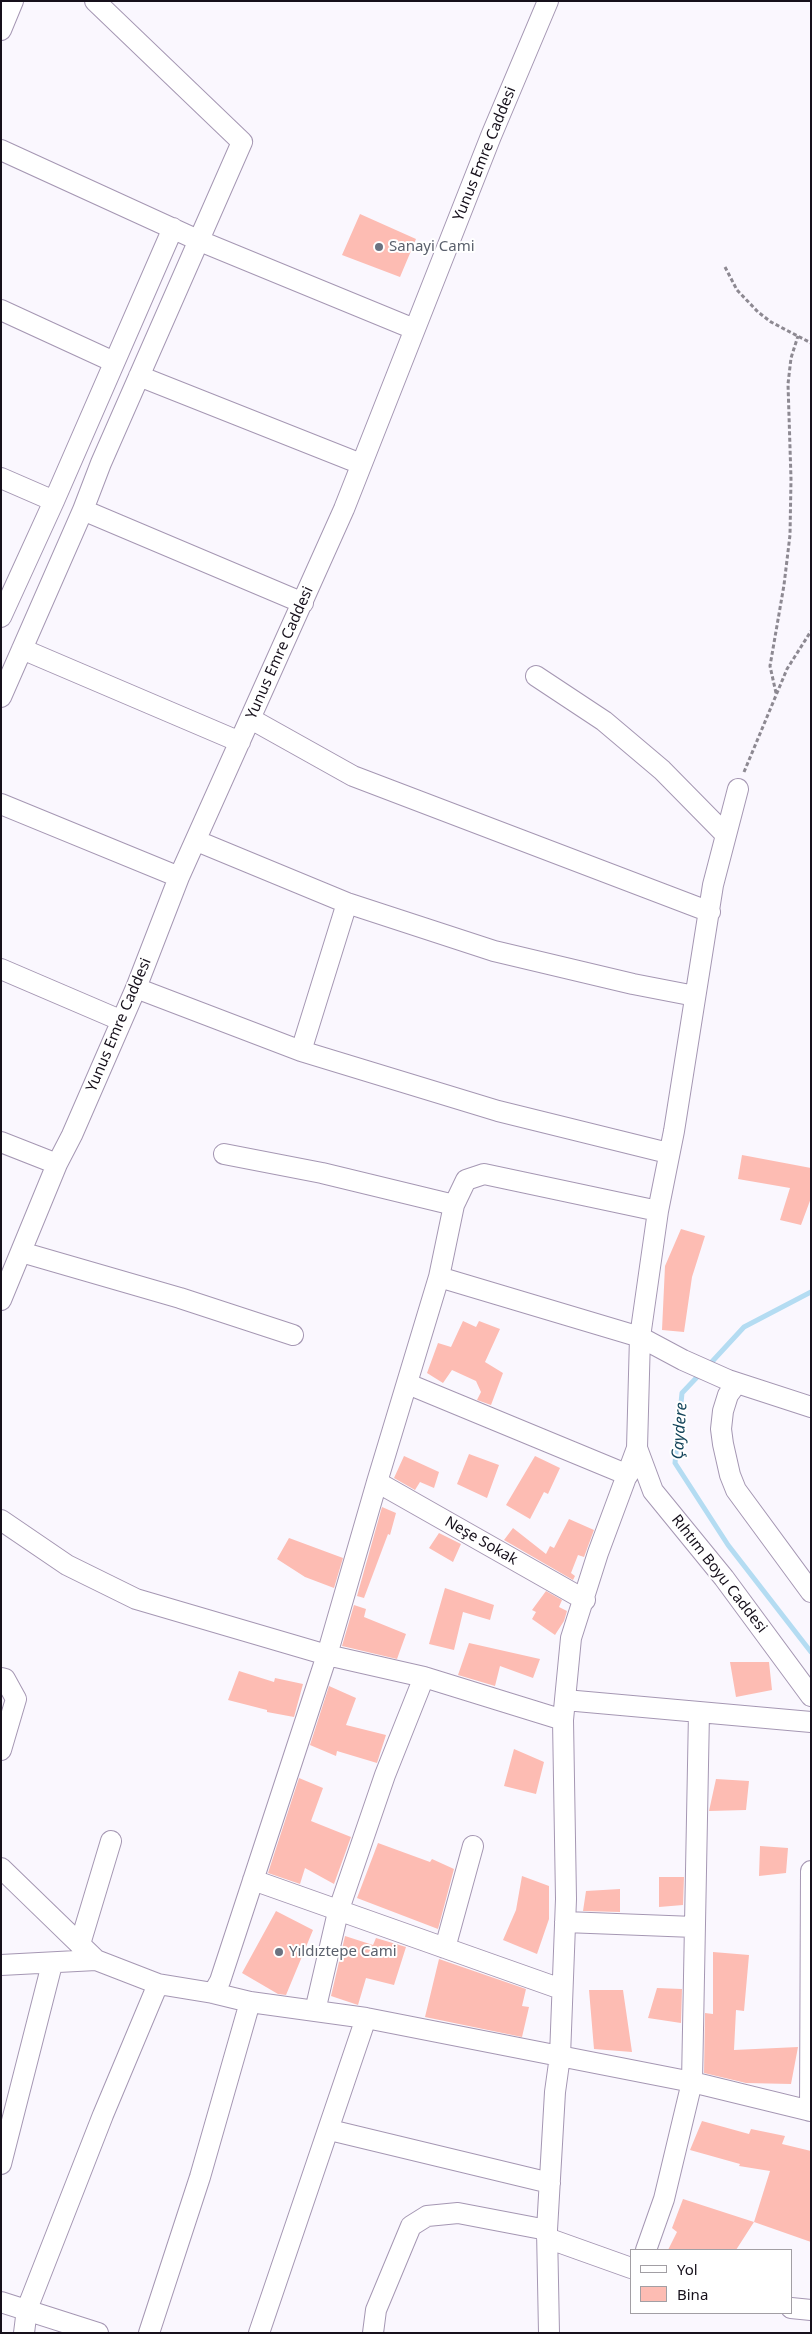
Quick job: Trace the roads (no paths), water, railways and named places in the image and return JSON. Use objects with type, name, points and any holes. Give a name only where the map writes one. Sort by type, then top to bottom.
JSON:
[{"type":"street","points":[[1,30],[13,1]]},
{"type":"street","points":[[1,697],[242,142],[95,1]]},
{"type":"street","name":"Yunus Emre Caddesi","points":[[1,1300],[57,1164],[72,1135],[120,1020],[136,988],[180,878],[303,603],[548,1]]},
{"type":"street","points":[[1,150],[200,241],[414,329]]},
{"type":"street","points":[[1,617],[174,228]]},
{"type":"street","points":[[1,310],[114,362]]},
{"type":"street","points":[[140,376],[361,464]]},
{"type":"street","points":[[1,478],[54,501]]},
{"type":"street","points":[[83,510],[303,603]]},
{"type":"street","points":[[22,649],[240,742]]},
{"type":"street","points":[[536,676],[604,721],[662,770],[726,835]]},
{"type":"street","points":[[251,719],[353,776],[710,912]]},
{"type":"street","points":[[549,2333],[547,2234],[555,2092],[560,2056],[565,1922],[563,1720],[571,1638],[585,1600],[598,1552],[637,1448],[640,1337],[658,1211],[710,912],[713,884],[738,789]]},
{"type":"street","points":[[1,804],[180,878]]},
{"type":"street","points":[[197,841],[348,902],[494,951],[633,984],[695,996]]},
{"type":"street","points":[[301,1051],[348,902]]},
{"type":"street","points":[[1,969],[120,1020]]},
{"type":"street","points":[[136,988],[301,1051],[498,1111],[668,1153]]},
{"type":"street","points":[[1,1142],[57,1164]]},
{"type":"street","points":[[224,1154],[340,1177],[454,1204]]},
{"type":"street","points":[[213,1993],[220,1981],[327,1655],[376,1482],[408,1384],[439,1277],[454,1204],[466,1180],[484,1174],[658,1211]]},
{"type":"street","points":[[21,1252],[180,1298],[293,1335]]},
{"type":"street","points":[[439,1277],[640,1337],[683,1360],[732,1381],[811,1407]]},
{"type":"street","points":[[732,1381],[723,1411],[722,1429],[723,1444],[730,1475],[736,1490],[811,1592]]},
{"type":"street","points":[[408,1384],[628,1475]]},
{"type":"street","name":"Rıhtım Boyu Caddesi","points":[[637,1448],[653,1491],[724,1578],[811,1696]]},
{"type":"street","name":"Neşe Sokak","points":[[376,1482],[585,1600]]},
{"type":"street","points":[[1,1520],[67,1565],[136,1598],[327,1655],[424,1678],[563,1720]]},
{"type":"street","points":[[1,1678],[6,1679],[16,1699],[1,1750]]},
{"type":"street","points":[[315,2011],[338,1912],[384,1776],[424,1678]]},
{"type":"street","points":[[565,1700],[811,1722]]},
{"type":"street","points":[[646,2249],[664,2199],[692,2082],[699,1712]]},
{"type":"street","points":[[80,1944],[111,1841]]},
{"type":"street","points":[[445,1948],[473,1846]]},
{"type":"street","points":[[1,1868],[96,1960],[158,1984],[213,1993],[250,2002],[366,2018],[692,2082],[811,2111],[811,1871]]},
{"type":"street","points":[[253,1880],[338,1912],[561,1989]]},
{"type":"street","points":[[565,1922],[694,1927]]},
{"type":"street","points":[[1,1965],[52,1964],[96,1960]]},
{"type":"street","points":[[1,2164],[52,1964]]},
{"type":"street","points":[[24,2333],[26,2309],[103,2115],[158,1984]]},
{"type":"street","points":[[150,2333],[200,2176],[250,2002]]},
{"type":"street","points":[[259,2333],[330,2130],[366,2018]]},
{"type":"street","points":[[330,2130],[550,2183]]},
{"type":"street","points":[[373,2333],[376,2310],[411,2226],[427,2216],[458,2213],[547,2234],[630,2268]]},
{"type":"street","points":[[1,2302],[98,2333]]},
{"type":"street","points":[[792,2308],[811,2310]]},
{"type":"waterway","name":"Çaydere","points":[[708,1366],[744,1327],[811,1292]]},
{"type":"waterway","name":"Çaydere","points":[[700,1374],[682,1393],[675,1463],[728,1545],[811,1652]]},
{"type":"place","name":"Sanayi Cami","points":[[379,247]]},
{"type":"place","name":"Yıldıztepe Cami","points":[[279,1952]]}]
